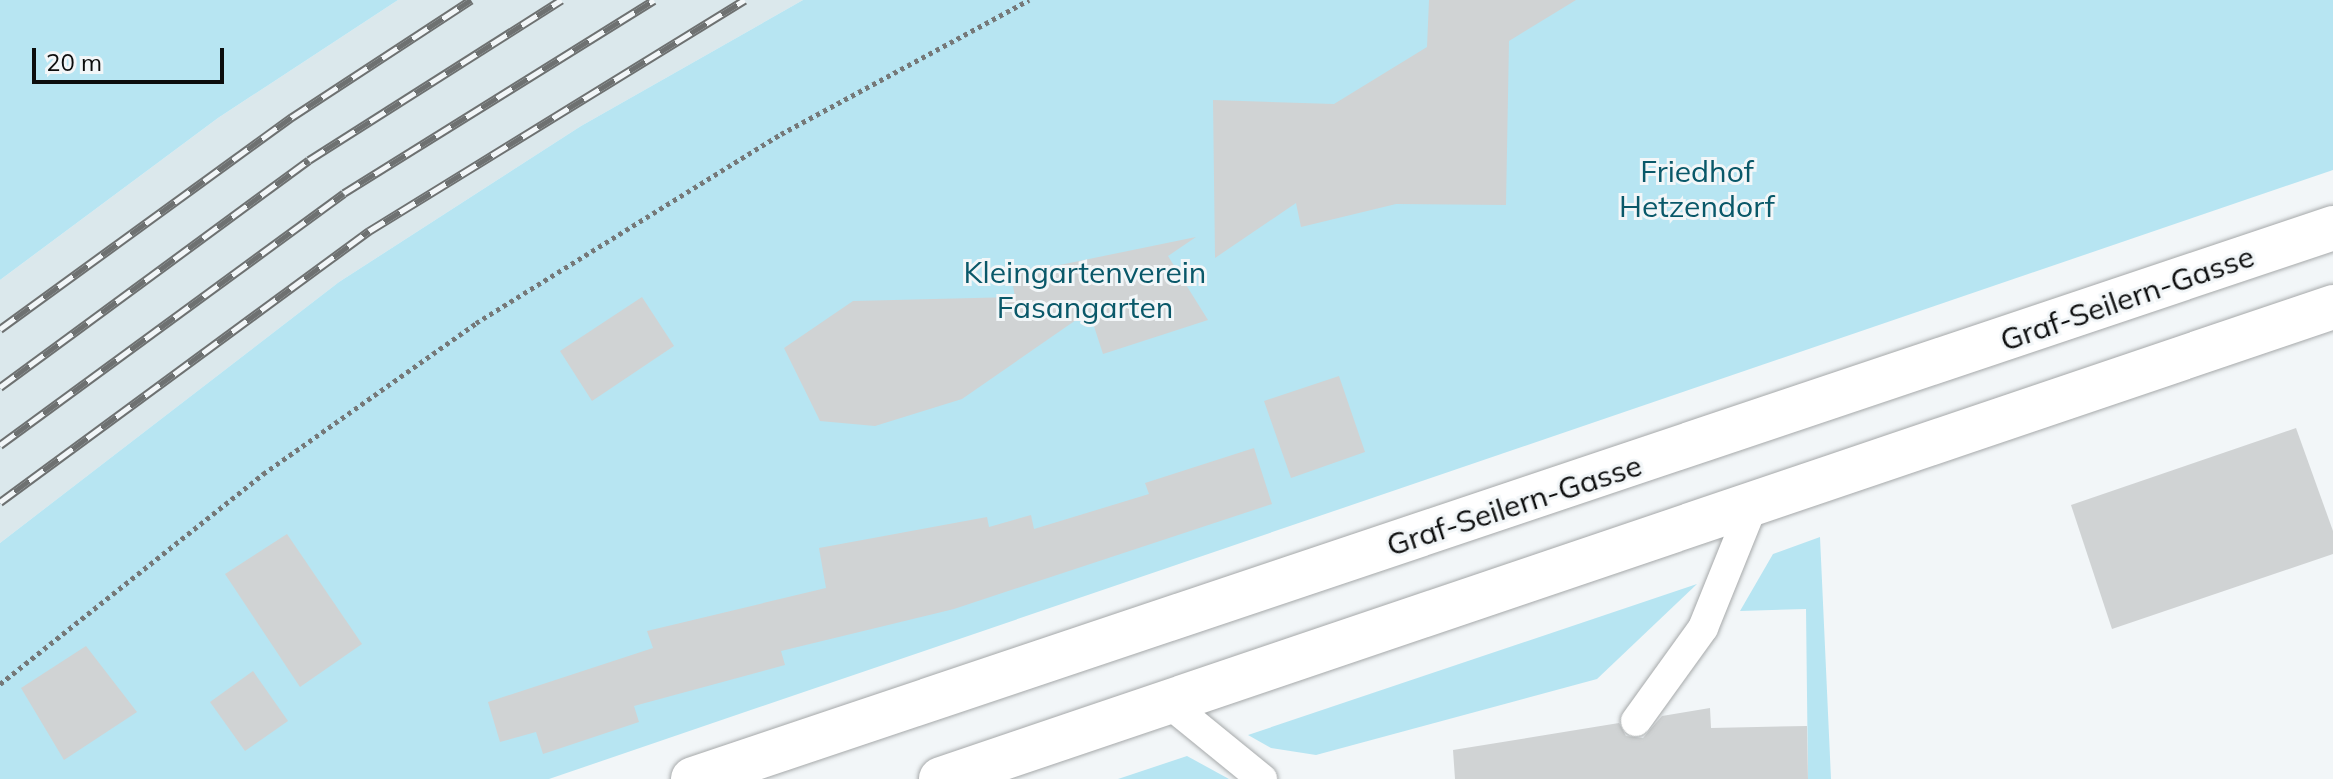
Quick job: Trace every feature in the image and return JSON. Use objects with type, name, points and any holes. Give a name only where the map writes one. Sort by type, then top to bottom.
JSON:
[{"type":"main road","name":"Graf-Seilern-Gasse","points":[[693,779],[2333,228]]},
{"type":"main road","points":[[941,779],[1752,507],[2333,307]]},
{"type":"lane","points":[[1636,721],[1703,628],[1752,507]]},
{"type":"lane","points":[[1170,704],[1262,779]]},
{"type":"path","points":[[0,684],[263,474],[476,323],[781,134],[1029,0]]},
{"type":"shaded area","points":[[398,0],[803,0],[581,126],[339,282],[0,543],[0,280],[218,118]]},
{"type":"green space","points":[[0,0],[398,0],[218,118],[0,280]]},
{"type":"green space","name":"Kleingartenverein Fasangarten","points":[[803,0],[2333,0],[2333,170],[549,779],[0,779],[0,543],[339,282],[581,126]]},
{"type":"green space","points":[[1820,537],[1831,779],[1808,779],[1806,609],[1740,611],[1773,554]]},
{"type":"green space","points":[[1697,584],[1597,679],[1316,755],[1271,748],[1248,735]]},
{"type":"green space","points":[[1187,756],[1229,779],[1118,779]]},
{"type":"building","points":[[1429,0],[1576,0],[1509,41],[1506,205],[1396,204],[1301,227],[1296,203],[1215,258],[1213,100],[1334,104],[1427,47]]},
{"type":"building","points":[[1196,237],[1168,256],[1208,320],[1103,354],[1089,311],[962,399],[875,426],[820,421],[784,348],[853,301],[1015,297],[1011,275]]},
{"type":"building","points":[[642,297],[674,346],[592,401],[560,351]]},
{"type":"building","points":[[1339,376],[1365,452],[1291,478],[1264,401]]},
{"type":"building","points":[[2296,428],[2333,531],[2333,554],[2112,629],[2071,505]]},
{"type":"building","points":[[1254,448],[1272,504],[954,609],[781,651],[785,665],[634,706],[639,722],[543,754],[536,732],[500,742],[488,702],[653,648],[647,631],[826,588],[819,548],[987,517],[989,527],[1031,515],[1034,529],[1149,494],[1145,483]]},
{"type":"building","points":[[287,534],[362,644],[300,687],[225,574]]},
{"type":"building","points":[[86,646],[137,712],[64,760],[21,688]]},
{"type":"building","points":[[253,671],[288,721],[245,751],[210,702]]},
{"type":"building","points":[[1710,708],[1711,728],[1807,726],[1808,779],[1455,779],[1453,750],[1619,723],[1626,736],[1643,738],[1662,716]]},
{"type":"railway","points":[[0,329],[292,117],[471,0]]},
{"type":"railway","points":[[0,387],[309,160],[561,0]]},
{"type":"railway","points":[[0,445],[344,193],[654,0]]},
{"type":"railway","points":[[0,502],[369,231],[745,0]]},
{"type":"park label","name":"Friedhof Hetzendorf","points":[[1697,188]]}]
